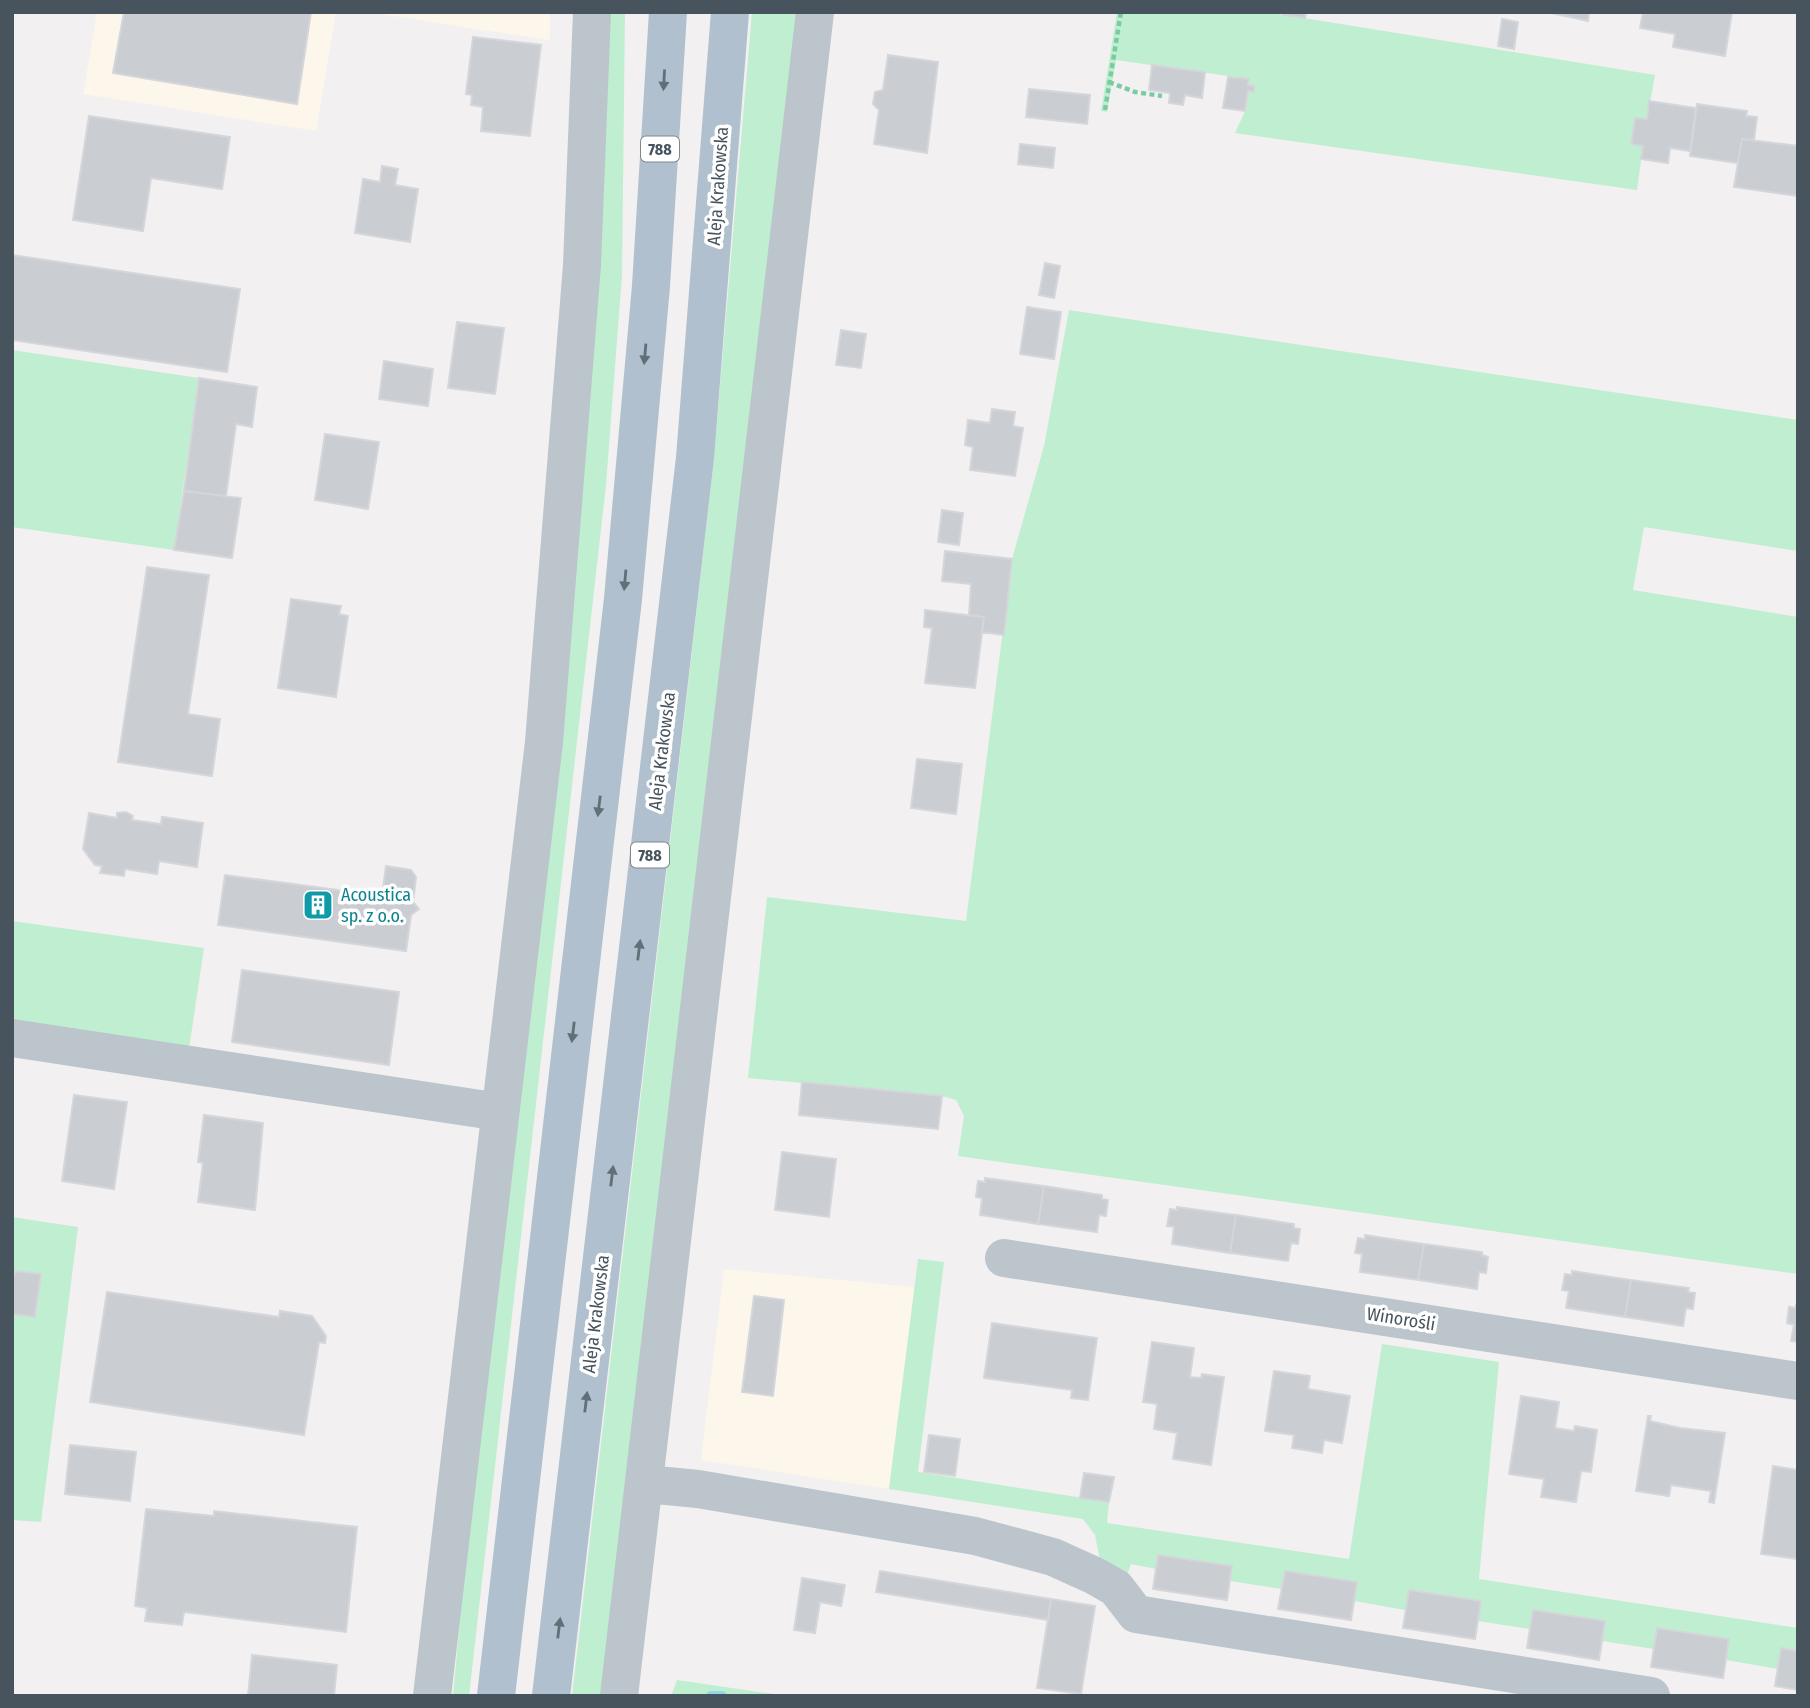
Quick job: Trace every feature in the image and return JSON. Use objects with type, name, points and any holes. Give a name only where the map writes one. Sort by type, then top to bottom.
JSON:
[{"type":"main road","name":"788","points":[[496,1696],[623,599],[650,286],[667,12]]},
{"type":"main road","name":"Aleja Krakowska","points":[[551,1696],[694,472],[710,300],[730,12]]},
{"type":"street","points":[[432,1696],[544,742],[582,265],[592,12]]},
{"type":"street","points":[[619,1696],[646,1484],[815,12]]},
{"type":"street","points":[[12,1038],[500,1112]]},
{"type":"street","name":"Winorośli","points":[[1003,1258],[1798,1381]]},
{"type":"street","points":[[646,1484],[698,1489],[975,1536],[1053,1557],[1095,1576],[1116,1588],[1136,1614],[1651,1696]]},
{"type":"path","points":[[1105,110],[1121,12]]},
{"type":"path","points":[[1109,82],[1135,92],[1162,96]]},
{"type":"shaded area","points":[[97,12],[336,12],[316,131],[83,94]]},
{"type":"shaded area","points":[[368,12],[550,12],[550,41],[541,39]]},
{"type":"shaded area","points":[[724,1269],[915,1287],[889,1489],[701,1460]]},
{"type":"green space","points":[[608,12],[625,12],[622,275],[606,485],[469,1696],[453,1696]]},
{"type":"green space","points":[[752,12],[798,12],[602,1696],[572,1696],[713,468]]},
{"type":"green space","points":[[1117,12],[1267,12],[1655,75],[1647,119],[1635,118],[1631,144],[1643,146],[1637,190],[1235,133],[1245,111],[1248,91],[1254,92],[1254,87],[1248,85],[1249,79],[1116,60],[1107,112],[1101,111]]},
{"type":"green space","points":[[1069,310],[1798,420],[1798,551],[1644,527],[1633,590],[1798,617],[1798,1274],[958,1156],[964,1116],[956,1100],[942,1096],[748,1078],[767,897],[966,921],[1012,559],[1044,446]]},
{"type":"green space","points":[[12,350],[199,378],[174,550],[12,527]]},
{"type":"green space","points":[[12,921],[204,948],[189,1049],[12,1030]]},
{"type":"green space","points":[[12,1217],[78,1227],[41,1522],[12,1520]]},
{"type":"green space","points":[[918,1259],[944,1262],[918,1472],[1109,1502],[1107,1523],[1349,1559],[1382,1344],[1499,1362],[1479,1579],[1798,1628],[1798,1651],[1781,1648],[1778,1669],[1726,1660],[1657,1629],[1654,1649],[1602,1641],[1604,1621],[1533,1610],[1530,1629],[1478,1621],[1481,1601],[1409,1590],[1405,1610],[1354,1601],[1356,1582],[1285,1571],[1282,1589],[1230,1581],[1232,1566],[1159,1555],[1156,1569],[1131,1564],[1127,1575],[1102,1571],[1095,1535],[1083,1519],[889,1489]]},
{"type":"green space","points":[[677,1680],[787,1696],[671,1696]]},
{"type":"building","points":[[124,12],[311,12],[297,104],[113,73]]},
{"type":"building","points":[[1284,12],[1306,12],[1305,18],[1283,15]]},
{"type":"building","points":[[1547,12],[1589,12],[1588,21]]},
{"type":"building","points":[[1643,12],[1732,12],[1725,56],[1673,47],[1675,34],[1640,28]]},
{"type":"building","points":[[1502,19],[1518,22],[1514,49],[1498,46]]},
{"type":"building","points":[[473,37],[541,45],[530,136],[481,131],[483,107],[471,105],[472,95],[466,94]]},
{"type":"building","points":[[888,55],[938,62],[927,153],[874,144],[879,110],[873,104],[875,92],[883,90]]},
{"type":"building","points":[[1152,65],[1205,72],[1202,98],[1185,95],[1183,105],[1169,103],[1170,93],[1149,90]]},
{"type":"building","points":[[1228,77],[1249,79],[1248,85],[1254,86],[1254,92],[1248,91],[1245,111],[1223,108]]},
{"type":"building","points":[[1029,89],[1090,95],[1087,124],[1026,117]]},
{"type":"building","points":[[1649,101],[1696,108],[1690,151],[1670,148],[1668,163],[1641,159],[1643,146],[1631,144],[1635,118],[1647,119]]},
{"type":"building","points":[[1697,104],[1747,111],[1746,116],[1757,117],[1754,140],[1742,139],[1738,163],[1690,156]]},
{"type":"building","points":[[89,116],[230,137],[222,189],[151,178],[143,231],[73,220]]},
{"type":"building","points":[[1742,139],[1798,146],[1798,196],[1734,187]]},
{"type":"building","points":[[1020,144],[1055,148],[1053,168],[1018,164]]},
{"type":"building","points":[[382,166],[398,169],[395,185],[418,189],[410,242],[355,233],[363,179],[380,182]]},
{"type":"building","points":[[12,255],[240,289],[227,372],[12,340]]},
{"type":"building","points":[[1045,263],[1060,266],[1054,298],[1039,295]]},
{"type":"building","points":[[1027,307],[1061,312],[1054,359],[1020,354]]},
{"type":"building","points":[[457,322],[504,328],[495,394],[448,388]]},
{"type":"building","points":[[841,330],[866,334],[861,368],[836,365]]},
{"type":"building","points":[[384,361],[433,369],[428,406],[379,399]]},
{"type":"building","points":[[199,378],[257,387],[252,427],[236,424],[226,496],[184,491]]},
{"type":"building","points":[[992,409],[1015,412],[1013,426],[1023,428],[1015,476],[970,470],[973,447],[965,445],[968,420],[990,423]]},
{"type":"building","points":[[325,434],[379,442],[368,509],[315,500]]},
{"type":"building","points":[[184,491],[241,498],[232,558],[174,550]]},
{"type":"building","points":[[942,510],[963,513],[959,545],[938,542]]},
{"type":"building","points":[[945,551],[1012,559],[1004,635],[982,632],[984,617],[969,615],[971,584],[942,581]]},
{"type":"building","points":[[147,567],[209,575],[188,714],[220,719],[212,776],[118,762]]},
{"type":"building","points":[[291,599],[341,606],[339,614],[348,616],[336,697],[278,688]]},
{"type":"building","points":[[925,610],[984,617],[975,688],[925,683],[932,628],[924,627]]},
{"type":"building","points":[[917,759],[962,764],[956,814],[911,808]]},
{"type":"building","points":[[126,812],[133,816],[132,820],[161,824],[162,817],[203,823],[197,867],[159,861],[157,874],[125,869],[124,876],[100,873],[102,866],[95,865],[83,849],[89,813],[117,818],[117,813]]},
{"type":"building","name":"Acoustica sp. z o.o.","points":[[386,866],[411,870],[416,877],[413,902],[419,909],[411,915],[406,951],[218,925],[225,875],[382,896]]},
{"type":"building","points":[[242,970],[399,992],[389,1065],[232,1042]]},
{"type":"building","points":[[802,1082],[942,1096],[938,1129],[799,1115]]},
{"type":"building","points":[[74,1095],[127,1102],[114,1189],[62,1181]]},
{"type":"building","points":[[204,1115],[263,1123],[255,1210],[198,1202],[203,1163],[198,1162]]},
{"type":"building","points":[[782,1152],[836,1159],[829,1217],[775,1210]]},
{"type":"building","points":[[985,1178],[1044,1186],[1038,1224],[980,1215],[982,1198],[976,1197],[978,1181],[985,1182]]},
{"type":"building","points":[[1044,1186],[1102,1195],[1102,1199],[1108,1200],[1106,1216],[1099,1215],[1097,1232],[1038,1224]]},
{"type":"building","points":[[1177,1207],[1236,1215],[1230,1253],[1172,1244],[1174,1227],[1167,1226],[1170,1209],[1177,1210]]},
{"type":"building","points":[[1236,1215],[1294,1224],[1294,1228],[1300,1229],[1298,1244],[1291,1243],[1288,1261],[1230,1253]]},
{"type":"building","points":[[1365,1235],[1424,1244],[1418,1280],[1360,1272],[1362,1254],[1355,1253],[1358,1238],[1365,1239]]},
{"type":"building","points":[[1424,1244],[1482,1252],[1482,1255],[1488,1257],[1486,1273],[1479,1272],[1477,1289],[1418,1280]]},
{"type":"building","points":[[16,1271],[41,1274],[35,1317],[12,1314],[12,1282]]},
{"type":"building","points":[[1572,1271],[1631,1280],[1625,1317],[1566,1308],[1569,1291],[1562,1290],[1565,1274],[1572,1275]]},
{"type":"building","points":[[1631,1280],[1689,1288],[1688,1292],[1695,1293],[1693,1309],[1686,1308],[1683,1326],[1625,1317]]},
{"type":"building","points":[[107,1292],[279,1317],[280,1311],[312,1316],[326,1336],[325,1343],[319,1342],[304,1435],[90,1402]]},
{"type":"building","points":[[754,1296],[784,1300],[773,1396],[742,1392]]},
{"type":"building","points":[[1796,1305],[1798,1342],[1791,1341],[1794,1325],[1787,1323],[1789,1307],[1796,1308]]},
{"type":"building","points":[[992,1323],[1097,1338],[1088,1400],[1071,1398],[1072,1390],[984,1378]]},
{"type":"building","points":[[1152,1342],[1194,1348],[1190,1377],[1201,1378],[1202,1374],[1224,1377],[1211,1465],[1173,1459],[1177,1433],[1154,1429],[1157,1404],[1143,1402]]},
{"type":"building","points":[[1274,1371],[1310,1376],[1308,1389],[1350,1396],[1342,1443],[1324,1440],[1322,1453],[1292,1448],[1294,1435],[1265,1431]]},
{"type":"building","points":[[1521,1396],[1559,1402],[1555,1428],[1574,1431],[1575,1426],[1597,1430],[1591,1472],[1581,1471],[1576,1502],[1541,1497],[1544,1479],[1509,1474]]},
{"type":"building","points":[[1648,1416],[1651,1416],[1650,1421],[1680,1428],[1725,1433],[1714,1503],[1709,1502],[1711,1491],[1671,1485],[1669,1496],[1636,1491]]},
{"type":"building","points":[[929,1435],[960,1439],[955,1476],[924,1472]]},
{"type":"building","points":[[70,1445],[136,1452],[130,1501],[65,1494]]},
{"type":"building","points":[[1773,1466],[1798,1470],[1798,1559],[1761,1554]]},
{"type":"building","points":[[1084,1473],[1114,1477],[1109,1502],[1080,1498]]},
{"type":"building","points":[[146,1509],[214,1516],[214,1511],[357,1527],[346,1632],[184,1612],[182,1625],[145,1621],[147,1608],[135,1606]]},
{"type":"building","points":[[1158,1555],[1232,1566],[1227,1600],[1153,1589]]},
{"type":"building","points":[[880,1571],[1051,1599],[1048,1620],[876,1592]]},
{"type":"building","points":[[1285,1571],[1357,1582],[1351,1620],[1278,1609]]},
{"type":"building","points":[[802,1578],[845,1585],[841,1606],[820,1602],[815,1633],[794,1630]]},
{"type":"building","points":[[1409,1590],[1481,1601],[1475,1639],[1403,1628]]},
{"type":"building","points":[[1051,1599],[1095,1606],[1081,1694],[1037,1688]]},
{"type":"building","points":[[1533,1610],[1605,1621],[1599,1660],[1527,1648]]},
{"type":"building","points":[[1657,1628],[1729,1639],[1723,1678],[1651,1667]]},
{"type":"building","points":[[1781,1648],[1798,1651],[1798,1690],[1775,1686]]},
{"type":"building","points":[[252,1655],[337,1665],[334,1696],[248,1696]]},
{"type":"waterway","points":[[711,1696],[722,1696]]},
{"type":"place","name":"Acoustica sp. z o.o.","points":[[318,905]]}]
